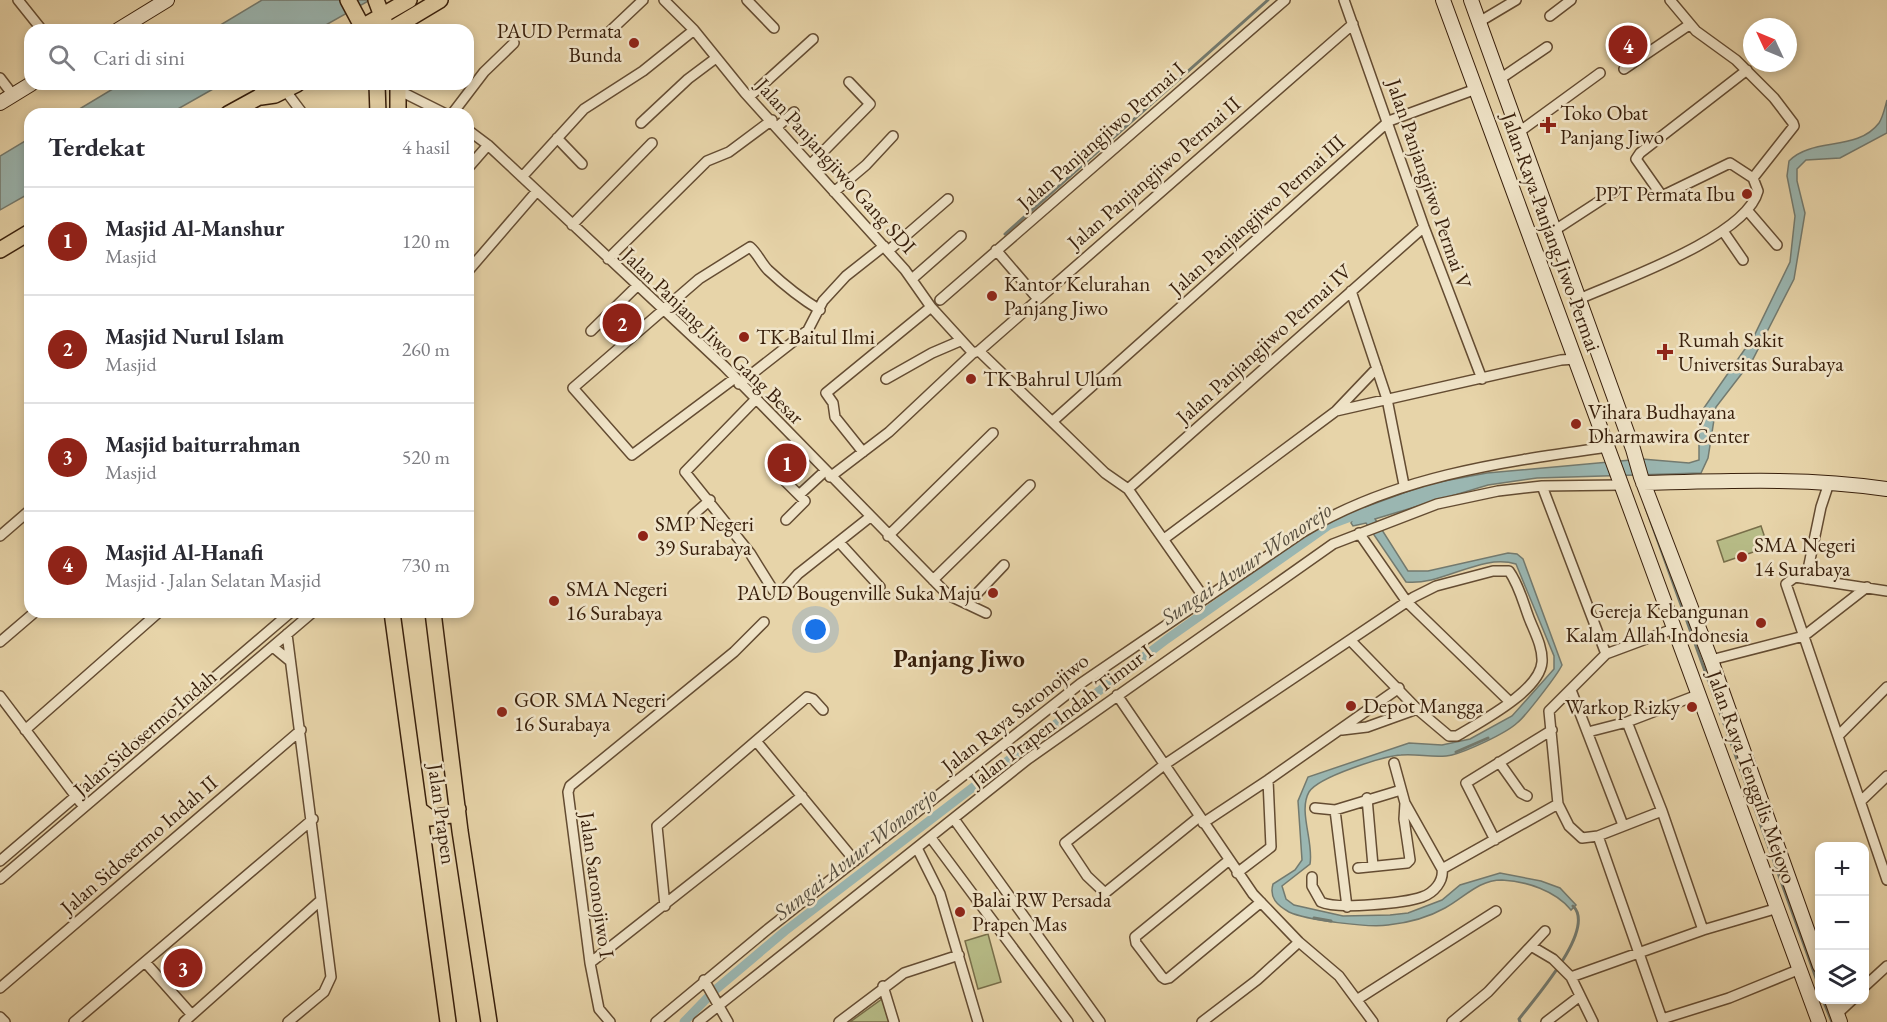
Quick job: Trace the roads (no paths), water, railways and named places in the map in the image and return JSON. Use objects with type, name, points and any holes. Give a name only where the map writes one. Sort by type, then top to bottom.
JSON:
[{"type":"main road","points":[[376,0],[386,24]]},
{"type":"main road","points":[[387,24],[410,0]]},
{"type":"main road","points":[[388,24],[441,0]]},
{"type":"main road","points":[[419,24],[441,0]]},
{"type":"main road","points":[[351,5],[359,24]]},
{"type":"main road","points":[[239,108],[276,90]]},
{"type":"main road","points":[[375,90],[377,108]]},
{"type":"main road","points":[[398,90],[398,108]]},
{"type":"main road","points":[[0,250],[24,236]]},
{"type":"main road","name":"Jalan Prapen","points":[[393,618],[427,823],[448,1022]]},
{"type":"main road","name":"Jalan Prapen","points":[[435,618],[454,821],[489,1022]]},
{"type":"main road","points":[[427,823],[454,821]]},
{"type":"street","points":[[18,0],[37,24]]},
{"type":"street","points":[[128,24],[167,0]]},
{"type":"street","points":[[607,34],[643,0]]},
{"type":"street","name":"Jalan Panjangjiwo Gang SDI","points":[[664,0],[694,30],[749,98],[775,123],[886,249],[960,341],[976,352],[1053,421],[1105,473],[1128,489],[1205,599]]},
{"type":"street","points":[[747,0],[774,28]]},
{"type":"street","name":"Jalan Panjangjiwo Permai I","points":[[940,300],[1285,0]]},
{"type":"street","name":"Jalan Panjangjiwo Permai V","points":[[1344,0],[1389,121],[1424,227],[1482,379]]},
{"type":"street","name":"Jalan Raya Panjang Jiwo Permai","points":[[1471,0],[1543,195],[1642,480]]},
{"type":"street","points":[[1479,22],[1516,0]]},
{"type":"street","points":[[1550,16],[1571,0]]},
{"type":"street","points":[[1670,0],[1689,25],[1706,40],[1728,52],[1743,67]]},
{"type":"street","name":"Jalan Raya Panjang Jiwo Permai","points":[[1443,1],[1619,482]]},
{"type":"street","name":"Jalan Panjangjiwo Permai II","points":[[799,495],[889,432],[976,352],[1353,24]]},
{"type":"street","points":[[1624,69],[1689,25]]},
{"type":"street","points":[[522,177],[584,109],[643,71],[694,30]]},
{"type":"street","points":[[749,98],[813,39]]},
{"type":"street","points":[[474,85],[514,43]]},
{"type":"street","points":[[1500,79],[1547,47]]},
{"type":"street","points":[[641,123],[688,79],[716,58]]},
{"type":"street","points":[[1579,299],[1640,273],[1723,231],[1747,210],[1758,195],[1758,186],[1753,178],[1727,163],[1662,196],[1636,159],[1640,153],[1743,72]]},
{"type":"street","points":[[1748,72],[1774,98],[1794,126],[1753,178]]},
{"type":"street","points":[[1519,132],[1600,73]]},
{"type":"street","points":[[0,78],[13,95]]},
{"type":"street","points":[[810,165],[870,104],[849,82]]},
{"type":"street","points":[[0,103],[24,88]]},
{"type":"street","name":"Jalan Panjangjiwo Permai III","points":[[1053,421],[1389,121],[1476,89]]},
{"type":"street","points":[[288,90],[299,108]]},
{"type":"street","points":[[403,90],[435,108]]},
{"type":"street","points":[[457,108],[470,90]]},
{"type":"street","points":[[608,259],[709,159],[729,152],[794,112]]},
{"type":"street","name":"Jalan Panjang Jiwo Gang Besar","points":[[474,134],[664,310],[951,598],[986,613]]},
{"type":"street","points":[[834,192],[866,165],[893,136]]},
{"type":"street","points":[[557,138],[582,164]]},
{"type":"street","points":[[572,225],[652,143]]},
{"type":"street","points":[[474,161],[488,145]]},
{"type":"street","points":[[474,264],[537,191]]},
{"type":"street","points":[[1555,230],[1615,191]]},
{"type":"street","points":[[1519,205],[1535,202],[1543,195]]},
{"type":"street","points":[[820,310],[790,290],[768,271],[759,255],[750,247],[699,279],[573,389],[632,455],[808,330],[820,310],[823,301],[846,276],[886,249],[948,199]]},
{"type":"street","points":[[1747,210],[1777,245]]},
{"type":"street","points":[[1526,224],[1533,216],[1549,213]]},
{"type":"street","name":"Jalan Panjangjiwo Permai IV","points":[[1128,489],[1424,227]]},
{"type":"street","points":[[1723,231],[1743,260]]},
{"type":"street","points":[[912,279],[961,236]]},
{"type":"street","points":[[996,250],[1038,299]]},
{"type":"street","points":[[591,331],[638,285]]},
{"type":"street","points":[[1351,291],[1387,399],[1404,485]]},
{"type":"street","points":[[863,452],[835,417],[833,404],[826,393],[931,307]]},
{"type":"street","points":[[886,379],[932,353],[960,341]]},
{"type":"street","points":[[1336,411],[1561,360],[1575,360]]},
{"type":"street","points":[[1164,539],[1336,411],[1377,368]]},
{"type":"street","points":[[755,400],[685,472],[710,500],[750,553],[777,594],[781,593],[798,574],[870,517]]},
{"type":"street","points":[[888,536],[993,433]]},
{"type":"street","name":"Jalan Raya Saronojiwo","points":[[656,1022],[855,861],[1080,684],[1326,519],[1404,485],[1501,461],[1609,450]]},
{"type":"street","points":[[775,471],[804,502],[786,520]]},
{"type":"street","points":[[1642,480],[1763,480],[1887,489]]},
{"type":"street","name":"Jalan Raya Tenggilis Mejoyo","points":[[1642,480],[1711,660],[1803,949],[1800,969],[1819,1022]]},
{"type":"street","name":"Jalan Raya Tenggilis Mejoyo","points":[[1619,482],[1778,908],[1803,949],[1815,961]]},
{"type":"street","name":"Jalan Prapen Indah Timur I","points":[[698,1022],[719,1002],[931,838],[1028,759],[1333,544],[1437,504],[1498,491],[1619,482]]},
{"type":"street","points":[[1806,579],[1821,507],[1829,483]]},
{"type":"street","points":[[933,580],[1030,484]]},
{"type":"street","points":[[1542,486],[1606,654]]},
{"type":"street","points":[[693,515],[710,500]]},
{"type":"street","points":[[0,536],[24,515]]},
{"type":"street","points":[[1360,533],[1407,602],[1510,702]]},
{"type":"street","points":[[839,542],[880,587]]},
{"type":"street","points":[[967,604],[1004,565]]},
{"type":"street","points":[[1351,641],[1399,688],[1417,709],[1444,734],[1453,736],[1510,702],[1530,685],[1542,664],[1540,646],[1510,572],[1493,571],[1436,586],[1407,602],[1164,765],[1065,842],[1082,870],[1105,892],[1201,820],[1268,780],[1399,688]]},
{"type":"street","points":[[1886,876],[1786,584],[1795,577],[1887,591]]},
{"type":"street","points":[[1711,660],[1804,636],[1867,587]]},
{"type":"street","points":[[0,642],[28,618]]},
{"type":"street","points":[[25,730],[152,618]]},
{"type":"street","name":"Jalan Sidosermo Indah","points":[[0,861],[284,618]]},
{"type":"street","name":"Jalan Sidosermo Indah","points":[[0,879],[306,618]]},
{"type":"street","name":"Jalan Saronojiwo I","points":[[610,1022],[600,1012],[590,963],[576,849],[566,798],[570,786],[734,652],[764,622]]},
{"type":"street","points":[[1662,811],[1598,836],[1582,838],[1569,826],[1558,804],[1550,709],[1606,654],[1673,629]]},
{"type":"street","points":[[288,634],[331,977],[324,992],[288,1022]]},
{"type":"street","points":[[273,647],[290,661]]},
{"type":"street","points":[[1838,736],[1887,687]]},
{"type":"street","points":[[1571,690],[1623,825]]},
{"type":"street","points":[[1588,732],[1627,722],[1700,694]]},
{"type":"street","points":[[1118,695],[1237,873],[1299,942],[1339,976],[1373,1022]]},
{"type":"street","points":[[0,696],[84,808]]},
{"type":"street","points":[[665,906],[657,826],[807,697],[813,699],[823,710]]},
{"type":"street","points":[[187,703],[196,713]]},
{"type":"street","points":[[1340,731],[1367,726],[1417,709]]},
{"type":"street","points":[[1627,722],[1662,811],[1703,930]]},
{"type":"street","name":"Jalan Sidosermo Indah II","points":[[0,988],[301,730]]},
{"type":"street","points":[[1495,840],[1466,784],[1552,730]]},
{"type":"street","points":[[756,741],[855,861]]},
{"type":"street","points":[[1499,762],[1521,793],[1527,796]]},
{"type":"street","points":[[1312,877],[1312,886],[1321,902],[1347,907],[1421,898],[1437,886],[1443,875],[1442,869],[1405,803],[1394,764]]},
{"type":"street","points":[[1861,801],[1887,777]]},
{"type":"street","points":[[1237,873],[1271,847],[1268,780]]},
{"type":"street","points":[[1315,808],[1335,810],[1367,798],[1401,790]]},
{"type":"street","points":[[590,963],[802,796]]},
{"type":"street","points":[[1367,798],[1373,866]]},
{"type":"street","points":[[1358,868],[1410,860],[1404,819],[1405,803]]},
{"type":"street","points":[[1442,869],[1558,804]]},
{"type":"street","points":[[1335,810],[1347,907]]},
{"type":"street","points":[[74,1022],[313,819]]},
{"type":"street","points":[[954,819],[1100,1022]]},
{"type":"street","points":[[1598,836],[1662,1020],[1729,998],[1800,969]]},
{"type":"street","points":[[931,838],[1068,1022]]},
{"type":"street","points":[[917,849],[940,894],[978,1022]]},
{"type":"street","points":[[1228,861],[1136,937],[1136,943],[1161,977],[1169,978],[1261,902]]},
{"type":"street","points":[[184,1022],[321,900]]},
{"type":"street","points":[[1568,974],[1640,954],[1703,930],[1778,908]]},
{"type":"street","points":[[1358,999],[1496,911]]},
{"type":"street","points":[[1454,1021],[1488,992],[1545,931]]},
{"type":"street","points":[[1202,1022],[1257,980],[1299,942]]},
{"type":"street","points":[[1531,946],[1552,959],[1568,974],[1593,1022]]},
{"type":"street","points":[[839,1022],[883,986],[904,973],[959,956]]},
{"type":"street","points":[[144,962],[192,1015]]},
{"type":"street","points":[[1869,983],[1886,970]]},
{"type":"street","points":[[706,982],[728,1022]]},
{"type":"street","points":[[883,986],[894,1022]]},
{"type":"street","points":[[1546,1022],[1580,996]]},
{"type":"street","points":[[1838,1018],[1848,1004]]},
{"type":"street","points":[[0,1017],[4,1022]]},
{"type":"water","points":[[262,0],[370,0],[328,24],[222,24]]},
{"type":"water","points":[[111,90],[211,90],[180,108],[81,108]]},
{"type":"water","points":[[1887,100],[1887,133],[1840,158],[1806,160],[1797,169],[1797,181],[1805,213],[1794,279],[1753,359],[1716,407],[1708,458],[1701,473],[1537,478],[1488,485],[1375,519],[1408,571],[1428,571],[1508,553],[1517,554],[1523,559],[1562,665],[1521,719],[1486,742],[1446,756],[1407,755],[1381,759],[1352,768],[1315,786],[1309,792],[1305,808],[1310,864],[1282,886],[1286,899],[1294,905],[1343,916],[1408,913],[1442,900],[1460,885],[1500,873],[1541,881],[1560,888],[1576,905],[1571,910],[1557,897],[1540,888],[1521,882],[1502,880],[1478,886],[1452,904],[1432,914],[1388,925],[1323,920],[1297,915],[1281,907],[1273,897],[1273,884],[1295,870],[1302,860],[1298,801],[1308,777],[1409,743],[1442,745],[1470,739],[1512,716],[1554,669],[1554,656],[1516,564],[1489,563],[1420,582],[1406,582],[1366,523],[1353,526],[1351,523],[1357,510],[1428,484],[1487,473],[1642,459],[1689,463],[1699,460],[1699,415],[1754,336],[1790,262],[1795,216],[1787,176],[1789,161],[1810,149],[1859,138],[1870,132],[1879,123]]},
{"type":"water","points":[[24,142],[24,196],[0,210],[0,156]]},
{"type":"waterway","points":[[1005,234],[1268,0]]},
{"type":"waterway","points":[[1646,508],[1815,975]]},
{"type":"waterway","name":"Sungai Avuur Wonorejo","points":[[684,1022],[714,991],[785,931],[1167,639],[1329,525],[1364,512]]},
{"type":"waterway","points":[[1456,752],[1488,738]]},
{"type":"waterway","points":[[1520,1022],[1519,1019],[1549,981],[1570,947],[1577,931],[1578,917],[1573,906]]},
{"type":"waterway","points":[[1314,918],[1331,921]]},
{"type":"waterway","points":[[1825,1004],[1832,1022]]},
{"type":"place","name":"PAUD Permata Bunda","points":[[634,43]]},
{"type":"place","name":"Masjid Al-Hanafi","points":[[1628,45]]},
{"type":"place","name":"Toko Obat Panjang Jiwo","points":[[1548,125]]},
{"type":"place","name":"PPT Permata Ibu","points":[[1747,194]]},
{"type":"place","name":"Kantor Kelurahan Panjang Jiwo","points":[[992,296]]},
{"type":"place","name":"Masjid Nurul Islam","points":[[622,323]]},
{"type":"place","name":"TK Baitul Ilmi","points":[[744,337]]},
{"type":"place","name":"Rumah Sakit Universitas Surabaya","points":[[1665,352]]},
{"type":"place","name":"TK Bahrul Ulum","points":[[971,379]]},
{"type":"place","name":"Vihara Budhayana Dharmawira Center","points":[[1576,424]]},
{"type":"place","name":"Masjid Al-Manshur","points":[[787,463]]},
{"type":"place","name":"SMP Negeri 39 Surabaya","points":[[643,536]]},
{"type":"place","name":"SMA Negeri 14 Surabaya","points":[[1742,557]]},
{"type":"place","name":"PAUD Bougenville Suka Maju","points":[[993,593]]},
{"type":"place","name":"SMA Negeri 16 Surabaya","points":[[554,601]]},
{"type":"place","name":"Gereja Kebangunan Kalam Allah Indonesia","points":[[1761,623]]},
{"type":"place","name":"Depot Mangga","points":[[1351,706]]},
{"type":"place","name":"Warkop Rizky","points":[[1692,707]]},
{"type":"place","name":"GOR SMA Negeri 16 Surabaya","points":[[502,712]]},
{"type":"place","name":"Balai RW Persada Prapen Mas","points":[[960,912]]},
{"type":"place","name":"Masjid baiturrahman","points":[[183,968]]},
{"type":"district","name":"Panjang Jiwo","points":[[959,659]]}]
